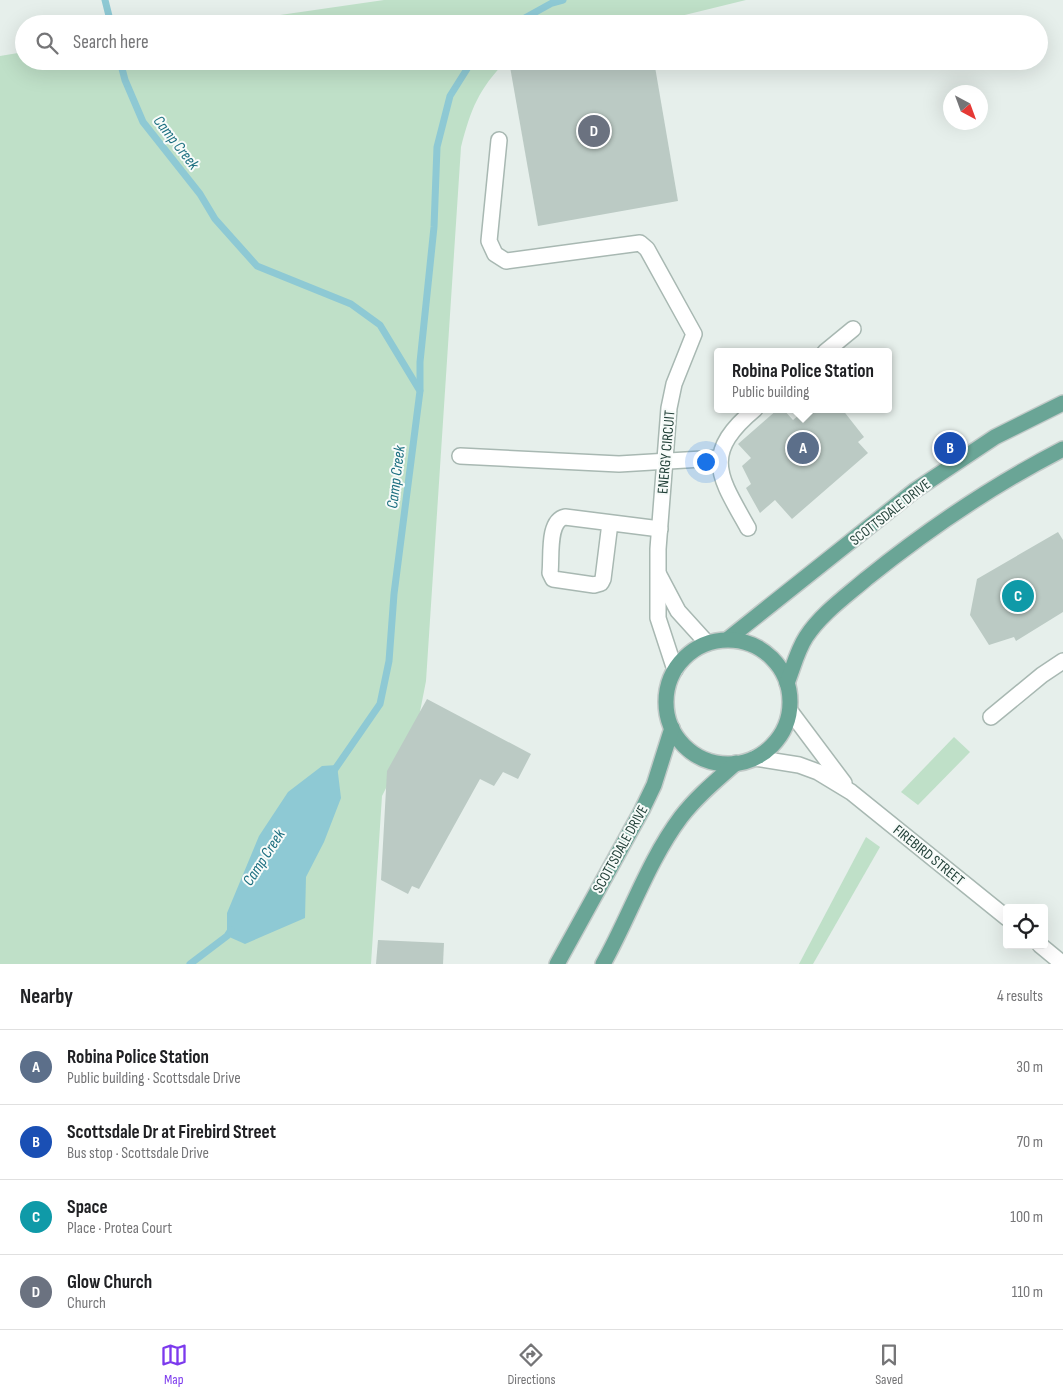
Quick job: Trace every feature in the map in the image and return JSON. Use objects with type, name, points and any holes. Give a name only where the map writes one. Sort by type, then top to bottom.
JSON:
[{"type":"main road","name":"SCOTTSDALE DRIVE","points":[[728,639],[914,491],[995,437],[1063,403]]},
{"type":"main road","points":[[787,683],[805,638],[816,624],[846,596],[967,504],[1021,470],[1063,449]]},
{"type":"main road","points":[[728,639],[750,643],[768,654],[782,670],[787,683],[790,711],[783,731],[771,747],[755,758],[736,763],[716,763],[698,756],[683,744],[672,728],[667,710],[667,691],[674,670],[688,654],[707,643],[728,639]]},
{"type":"main road","name":"SCOTTSDALE DRIVE","points":[[557,964],[642,810],[654,785],[672,728]]},
{"type":"main road","points":[[603,964],[666,840],[680,818],[696,799],[736,763]]},
{"type":"street","name":"ENERGY CIRCUIT","points":[[499,140],[489,241],[495,254],[506,261],[640,243],[648,249],[694,334],[674,384],[669,408],[660,528],[658,618],[674,670]]},
{"type":"street","points":[[830,348],[853,329]]},
{"type":"street","points":[[748,528],[728,491],[721,474],[719,458],[732,434],[751,413]]},
{"type":"street","points":[[460,456],[619,464],[719,458]]},
{"type":"street","points":[[610,523],[601,583],[594,585],[553,579],[550,573],[556,520],[566,517],[660,528]]},
{"type":"street","points":[[658,574],[678,611],[707,643]]},
{"type":"street","points":[[991,717],[1042,675],[1063,661]]},
{"type":"street","name":"FIREBIRD STREET","points":[[790,711],[851,792]]},
{"type":"street","name":"FIREBIRD STREET","points":[[755,758],[799,765],[818,772],[851,792],[1003,915]]},
{"type":"street","points":[[1045,949],[1063,964]]},
{"type":"green space","points":[[384,0],[746,0],[685,15],[280,15]]},
{"type":"green space","points":[[15,54],[15,70],[497,70],[482,91],[472,111],[461,147],[426,681],[417,727],[382,796],[371,964],[0,964],[0,56]]},
{"type":"green space","points":[[954,737],[970,752],[918,805],[901,792]]},
{"type":"green space","points":[[866,837],[880,847],[813,964],[799,964]]},
{"type":"water","points":[[337,765],[341,798],[324,842],[306,877],[305,918],[245,944],[227,936],[227,913],[259,836],[288,792],[322,766]]},
{"type":"building","points":[[511,70],[656,70],[678,201],[538,226]]},
{"type":"building","points":[[773,413],[787,413],[793,420],[799,413],[845,413],[864,437],[858,442],[868,453],[792,519],[775,500],[760,513],[746,488],[751,484],[742,466],[751,458],[738,444]]},
{"type":"building","points":[[1058,532],[1063,540],[1063,612],[1016,641],[1014,637],[989,645],[970,615],[977,579]]},
{"type":"building","points":[[427,699],[531,754],[518,779],[503,772],[494,786],[480,779],[419,889],[412,886],[408,894],[381,880],[387,771]]},
{"type":"building","points":[[378,940],[444,943],[443,964],[376,964]]},
{"type":"waterway","name":"Camp Creek","points":[[105,0],[109,15]]},
{"type":"waterway","points":[[530,15],[552,3],[563,0]]},
{"type":"waterway","name":"Camp Creek","points":[[122,70],[143,122],[200,194],[215,219],[257,266],[351,304],[380,325],[420,391],[394,594],[389,661],[380,704],[333,772]]},
{"type":"waterway","points":[[420,390],[420,362],[434,227],[437,147],[450,96],[466,70]]},
{"type":"waterway","name":"Camp Creek","points":[[190,964],[227,936],[231,930]]},
{"type":"place","name":"Glow Church","points":[[594,131]]},
{"type":"place","name":"Robina Police Station","points":[[803,448]]},
{"type":"place","name":"Scottsdale Dr at Firebird Street","points":[[950,448]]},
{"type":"place","name":"Space","points":[[1018,596]]}]
